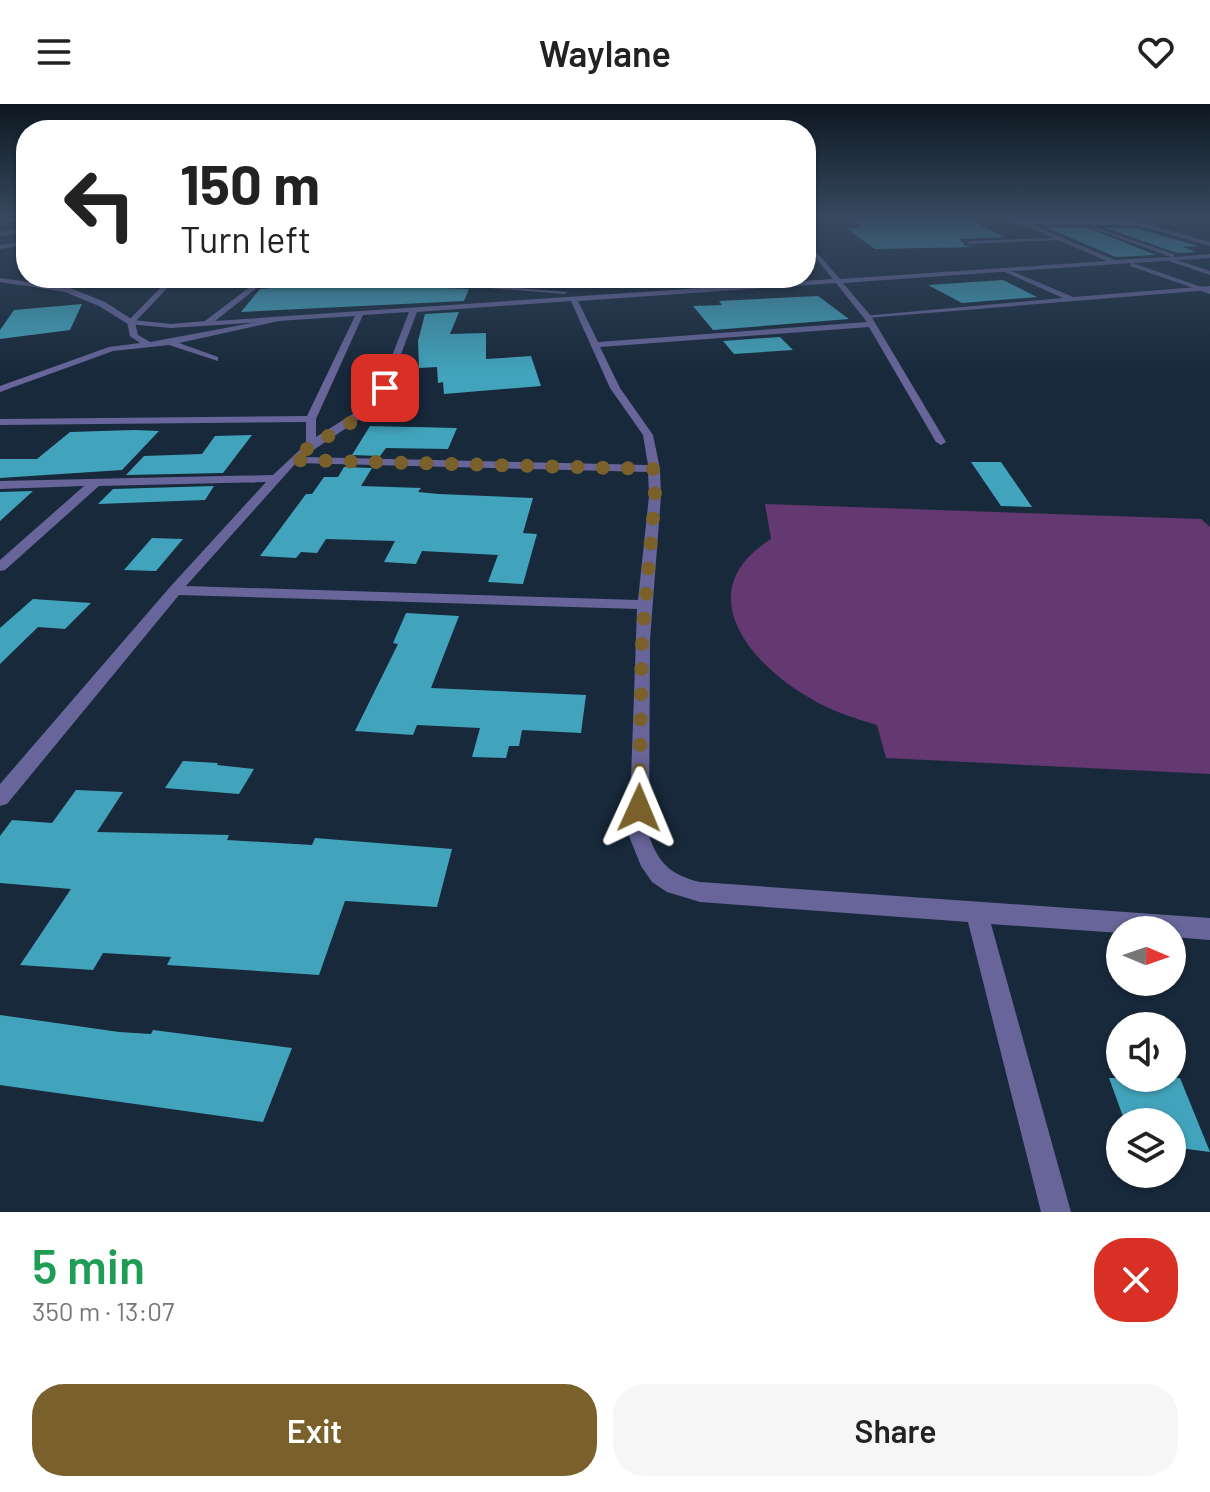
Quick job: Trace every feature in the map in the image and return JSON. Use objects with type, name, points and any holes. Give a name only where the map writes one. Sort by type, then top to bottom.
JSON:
[{"type":"street","points":[[832,270],[869,320],[941,442]]},
{"type":"street","points":[[816,284],[1024,270]]},
{"type":"street","points":[[1147,270],[1200,289]]},
{"type":"street","points":[[1007,271],[1074,300]]},
{"type":"street","points":[[816,280],[825,283]]},
{"type":"street","points":[[46,288],[80,294],[131,322],[205,325],[758,288]]},
{"type":"street","points":[[131,322],[164,288]]},
{"type":"street","points":[[205,325],[252,288]]},
{"type":"street","points":[[506,288],[562,292],[685,293]]},
{"type":"street","points":[[593,345],[1210,290]]},
{"type":"street","points":[[574,300],[615,388],[648,435],[654,469],[646,605],[639,836],[654,873],[675,887],[700,892],[1210,929]]},
{"type":"street","points":[[0,798],[175,590],[293,460],[311,444],[379,402],[414,310]]},
{"type":"street","points":[[311,444],[311,419],[360,314]]},
{"type":"street","points":[[0,389],[94,353],[170,342],[279,320]]},
{"type":"street","points":[[131,322],[134,336],[148,344]]},
{"type":"street","points":[[170,342],[215,359]]},
{"type":"street","points":[[0,422],[311,419]]},
{"type":"street","points":[[293,460],[654,469]]},
{"type":"street","points":[[0,485],[276,478]]},
{"type":"street","points":[[0,567],[95,483]]},
{"type":"street","points":[[175,590],[646,605]]},
{"type":"street","points":[[977,912],[1056,1212]]},
{"type":"shaded area","points":[[765,504],[1201,519],[1210,527],[1210,774],[886,758],[877,725],[824,706],[786,682],[748,645],[736,624],[731,602],[734,580],[747,559],[771,539]]},
{"type":"building","points":[[1003,280],[1037,297],[962,303],[928,285]]},
{"type":"building","points":[[260,289],[469,289],[464,301],[241,312]]},
{"type":"building","points":[[818,296],[849,319],[713,330],[693,306],[722,305],[719,301]]},
{"type":"building","points":[[82,304],[70,330],[0,339],[0,330],[14,310]]},
{"type":"building","points":[[459,312],[450,334],[486,333],[486,359],[531,356],[541,386],[444,394],[443,382],[438,383],[437,367],[419,368],[418,341],[425,314]]},
{"type":"building","points":[[780,337],[793,350],[734,354],[723,341]]},
{"type":"building","points":[[370,426],[457,428],[448,449],[386,448],[380,456],[352,455]]},
{"type":"building","points":[[159,431],[122,470],[0,478],[0,459],[37,459],[70,432]]},
{"type":"building","points":[[252,435],[223,473],[126,475],[144,456],[202,454],[215,436]]},
{"type":"building","points":[[971,462],[1001,462],[1032,507],[1001,506]]},
{"type":"building","points":[[344,467],[372,468],[361,486],[421,488],[418,492],[439,494],[533,498],[523,533],[537,534],[523,584],[488,582],[498,555],[422,551],[416,564],[384,562],[395,541],[326,539],[317,553],[301,552],[296,558],[260,556],[306,494],[312,494],[324,477],[338,477]]},
{"type":"building","points":[[214,486],[205,500],[98,504],[113,489]]},
{"type":"building","points":[[33,491],[0,521],[0,492]]},
{"type":"building","points":[[152,538],[183,539],[156,571],[124,570]]},
{"type":"building","points":[[33,599],[91,603],[65,629],[38,627],[0,664],[0,628]]},
{"type":"building","points":[[406,613],[459,616],[431,688],[586,695],[581,733],[522,730],[519,746],[509,746],[506,758],[472,757],[480,728],[417,725],[413,735],[355,731],[398,644],[393,643]]},
{"type":"building","points":[[183,761],[254,769],[239,794],[165,788]]},
{"type":"building","points":[[76,790],[123,792],[97,832],[229,835],[227,840],[312,845],[315,838],[452,849],[437,907],[345,901],[319,975],[167,965],[171,957],[103,953],[93,970],[20,965],[71,889],[0,883],[0,836],[12,820],[52,823]]},
{"type":"building","points":[[0,1015],[119,1032],[151,1034],[153,1030],[292,1048],[263,1122],[0,1085]]},
{"type":"building","points":[[1114,1092],[1186,1092],[1210,1152],[1186,1149],[1186,1108],[1120,1108]]},
{"type":"route","points":[[385,388],[379,402],[373,407],[311,444],[293,460],[654,469],[655,496],[642,640],[639,808]]}]
